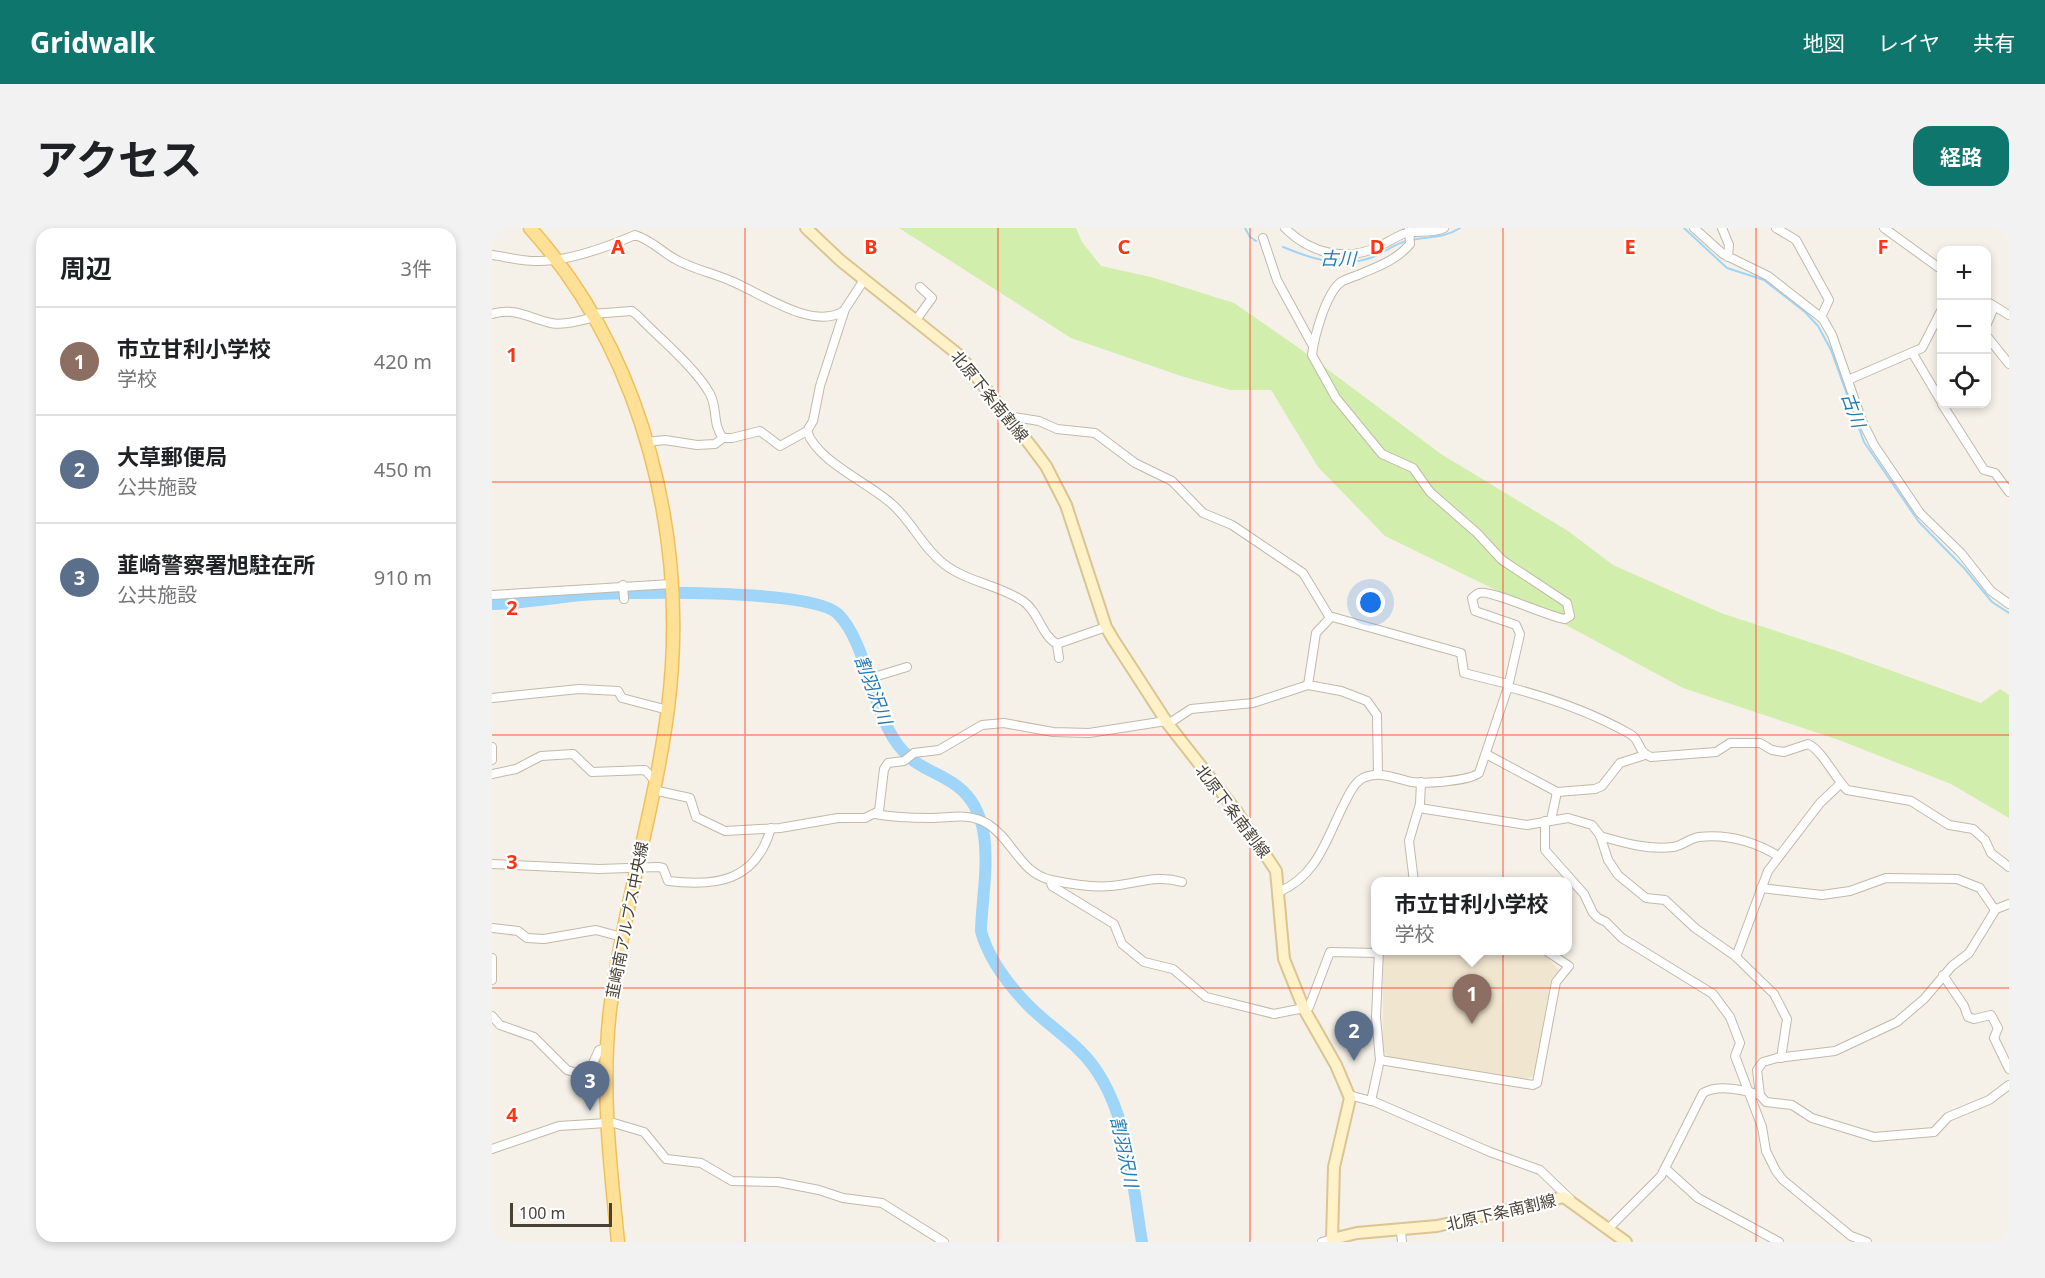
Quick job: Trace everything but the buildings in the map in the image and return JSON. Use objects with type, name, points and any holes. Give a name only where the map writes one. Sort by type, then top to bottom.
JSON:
[{"type":"main road","name":"韮崎南アルプス中央線","points":[[530,228],[556,260],[592,316],[622,375],[647,442],[662,505],[672,591],[672,672],[668,710],[622,937],[607,1048],[607,1122],[618,1242]]},
{"type":"main road","name":"北原下条南割線","points":[[806,228],[821,244],[864,280],[960,356],[1046,466],[1066,505],[1106,627],[1167,723],[1251,831],[1276,871],[1284,959],[1304,1009],[1336,1065],[1349,1095],[1334,1167],[1327,1240],[1357,1233],[1401,1237],[1556,1197],[1572,1200],[1626,1242]]},
{"type":"street","points":[[1284,228],[1308,246],[1336,254],[1365,252],[1410,235],[1444,228]]},
{"type":"street","points":[[1694,228],[1728,257],[1763,272],[1818,314],[1833,335],[1867,432],[1920,513],[1961,553],[1991,591],[2009,604]]},
{"type":"street","points":[[1722,228],[1729,245],[1728,257]]},
{"type":"street","points":[[1776,228],[1796,240],[1825,291],[1828,300],[1822,315]]},
{"type":"street","points":[[1884,228],[1937,267]]},
{"type":"street","points":[[492,255],[519,260],[556,260],[615,244],[635,235],[676,260],[734,282],[785,308],[823,315],[836,315],[844,310]]},
{"type":"street","points":[[1279,892],[1302,879],[1312,868],[1324,851],[1331,828],[1355,786],[1361,780],[1378,774],[1421,782],[1469,779],[1479,773],[1508,685],[1520,634],[1519,626],[1475,611],[1472,598],[1479,593],[1491,593],[1548,616],[1564,619],[1570,616],[1569,607],[1562,599],[1502,560],[1477,533],[1430,492],[1413,468],[1382,454],[1336,398],[1312,356],[1313,346],[1329,300],[1342,281],[1390,261],[1410,235]]},
{"type":"street","points":[[1263,238],[1277,280],[1313,346]]},
{"type":"street","points":[[647,442],[665,440],[697,445],[715,444],[723,438],[760,431],[780,446],[807,430],[813,421],[820,386],[844,310],[864,280]]},
{"type":"street","points":[[916,320],[932,298],[920,287]]},
{"type":"street","points":[[1991,305],[2009,315]]},
{"type":"street","points":[[1991,314],[1994,307]]},
{"type":"street","points":[[492,314],[511,310],[560,324],[592,316],[632,311],[689,365],[710,393],[715,426],[723,438]]},
{"type":"street","points":[[1848,380],[1913,354],[1926,344],[1937,318]]},
{"type":"street","points":[[1991,341],[2009,364]]},
{"type":"street","points":[[1913,354],[1937,395]]},
{"type":"street","points":[[1945,408],[1984,470],[1995,473],[2009,492]]},
{"type":"street","points":[[1008,416],[1039,421],[1057,429],[1095,433],[1135,463],[1172,481],[1203,513],[1232,525],[1303,573],[1331,617],[1461,653],[1464,673],[1508,685],[1584,711],[1633,736],[1645,755]]},
{"type":"street","points":[[807,430],[831,461],[881,494],[895,507],[942,563],[1023,601],[1040,620],[1048,636],[1057,644],[1059,658]]},
{"type":"street","points":[[623,587],[624,599]]},
{"type":"street","points":[[492,595],[523,595],[623,587],[672,591]]},
{"type":"street","points":[[1308,685],[1316,633],[1331,617]]},
{"type":"street","points":[[1057,644],[1106,627]]},
{"type":"street","points":[[874,677],[907,667]]},
{"type":"street","points":[[492,774],[516,769],[541,756],[573,754],[592,772],[645,770],[654,785],[690,798],[696,817],[725,831],[799,826],[837,818],[865,818],[875,814],[879,811],[884,769],[888,763],[904,761],[914,753],[939,750],[982,725],[1004,723],[1053,732],[1089,733],[1167,723],[1191,709],[1253,704],[1308,685],[1341,691],[1367,701],[1373,708],[1378,724],[1378,774]]},
{"type":"street","points":[[492,698],[579,689],[618,691],[622,698],[668,710]]},
{"type":"street","points":[[1486,754],[1557,792],[1595,789],[1602,786],[1620,763],[1645,755],[1657,757],[1716,752],[1730,743],[1760,743],[1772,750],[1784,752],[1808,744],[1819,752],[1840,784],[1854,793],[1911,801],[1949,825],[1972,829],[1985,840],[1995,857],[2009,867]]},
{"type":"street","points":[[492,747],[492,760]]},
{"type":"street","points":[[1413,877],[1409,841],[1419,808],[1421,782]]},
{"type":"street","points":[[1736,957],[1768,871],[1820,803],[1840,784]]},
{"type":"street","points":[[1557,792],[1548,820],[1545,850],[1569,877]]},
{"type":"street","points":[[1419,808],[1527,825],[1568,818],[1592,825],[1600,836],[1608,860],[1624,880],[1646,898],[1665,900],[1695,928],[1736,957],[1774,994],[1785,1012],[1788,1025],[1780,1058]]},
{"type":"street","points":[[875,814],[930,819],[968,815],[987,824],[1007,838],[1016,855],[1028,868],[1050,880],[1090,886],[1109,886],[1156,877],[1182,882]]},
{"type":"street","points":[[492,864],[599,869],[663,868],[668,881],[678,882],[733,877],[742,874],[759,857],[771,828]]},
{"type":"street","points":[[1600,836],[1634,846],[1653,847],[1676,847],[1699,837],[1750,841],[1778,856]]},
{"type":"street","points":[[1761,888],[1836,894],[1886,878],[1958,879],[1980,888],[1995,910]]},
{"type":"street","points":[[1050,880],[1052,886],[1114,924],[1122,944],[1144,962],[1173,969],[1206,996],[1275,1014],[1309,1007],[1330,952],[1371,952]]},
{"type":"street","points":[[1572,880],[1584,894],[1593,913],[1622,938],[1699,984],[1718,999],[1730,1017],[1740,1043],[1735,1056],[1762,1127],[1766,1151],[1783,1180],[1851,1236],[1868,1242]]},
{"type":"street","points":[[1760,1095],[1758,1066],[1762,1062],[1835,1051],[1897,1022],[1924,999],[1943,975],[1976,945],[1995,910],[2009,904]]},
{"type":"street","points":[[492,928],[518,931],[526,938],[544,939],[597,930],[622,937]]},
{"type":"street","points":[[1371,1101],[1380,1060],[1376,1017],[1379,955]]},
{"type":"street","points":[[1380,1060],[1526,1084],[1537,1083],[1556,982],[1569,966],[1551,955]]},
{"type":"street","points":[[492,958],[492,980]]},
{"type":"street","points":[[1943,975],[1964,1006],[1968,1017],[1974,1019],[1991,1015],[1998,1028],[1994,1038],[2009,1069]]},
{"type":"street","points":[[492,1016],[500,1025],[534,1037],[567,1070],[587,1076],[606,1094]]},
{"type":"street","points":[[587,1076],[599,1050],[607,1048]]},
{"type":"street","points":[[1609,1228],[1666,1169],[1703,1093],[1710,1089],[1747,1091],[1760,1095],[1766,1102],[1792,1106],[1812,1118],[1862,1135],[1897,1137],[1934,1132],[1948,1118],[1989,1100],[2009,1085]]},
{"type":"street","points":[[1349,1095],[1371,1101],[1490,1152],[1540,1170],[1572,1200]]},
{"type":"street","points":[[492,1149],[559,1125],[607,1122],[644,1132],[666,1160],[701,1163],[732,1181],[778,1182],[819,1190],[843,1198],[882,1203],[945,1242]]},
{"type":"street","points":[[1666,1169],[1698,1198],[1779,1242]]},
{"type":"shaded area","points":[[1383,955],[1544,955],[1559,970],[1551,979],[1534,1076],[1524,1080],[1388,1057],[1383,1050]]},
{"type":"green space","points":[[899,228],[1076,228],[1082,242],[1101,266],[1151,277],[1234,303],[1299,348],[1441,454],[1568,531],[1613,565],[1721,613],[1837,651],[1981,703],[2000,689],[2009,695],[2009,818],[1951,784],[1839,740],[1683,688],[1551,617],[1385,536],[1318,467],[1271,390],[1230,390],[1181,376],[1071,338]]},
{"type":"waterway","name":"古川","points":[[1245,228],[1250,237],[1256,241]]},
{"type":"waterway","name":"古川","points":[[1283,247],[1327,261],[1361,261],[1403,242],[1441,236],[1460,228]]},
{"type":"waterway","name":"古川","points":[[1684,228],[1727,268],[1764,280],[1805,312],[1818,326],[1831,350],[1864,442],[1919,522],[1964,568],[1992,602],[2009,613]]},
{"type":"waterway","name":"割羽沢川","points":[[492,604],[604,594],[716,594],[793,600],[821,606],[838,614],[848,626],[856,642],[881,713],[898,745],[912,760],[957,786],[970,800],[979,816],[986,853],[981,931],[984,941],[994,961],[1013,988],[1035,1012],[1087,1058],[1106,1086],[1122,1128],[1132,1174],[1142,1242]]},
{"type":"place","name":"市立甘利小学校","points":[[1472,1024]]},
{"type":"place","name":"大草郵便局","points":[[1354,1061]]},
{"type":"place","name":"韮崎警察署旭駐在所","points":[[590,1111]]}]
